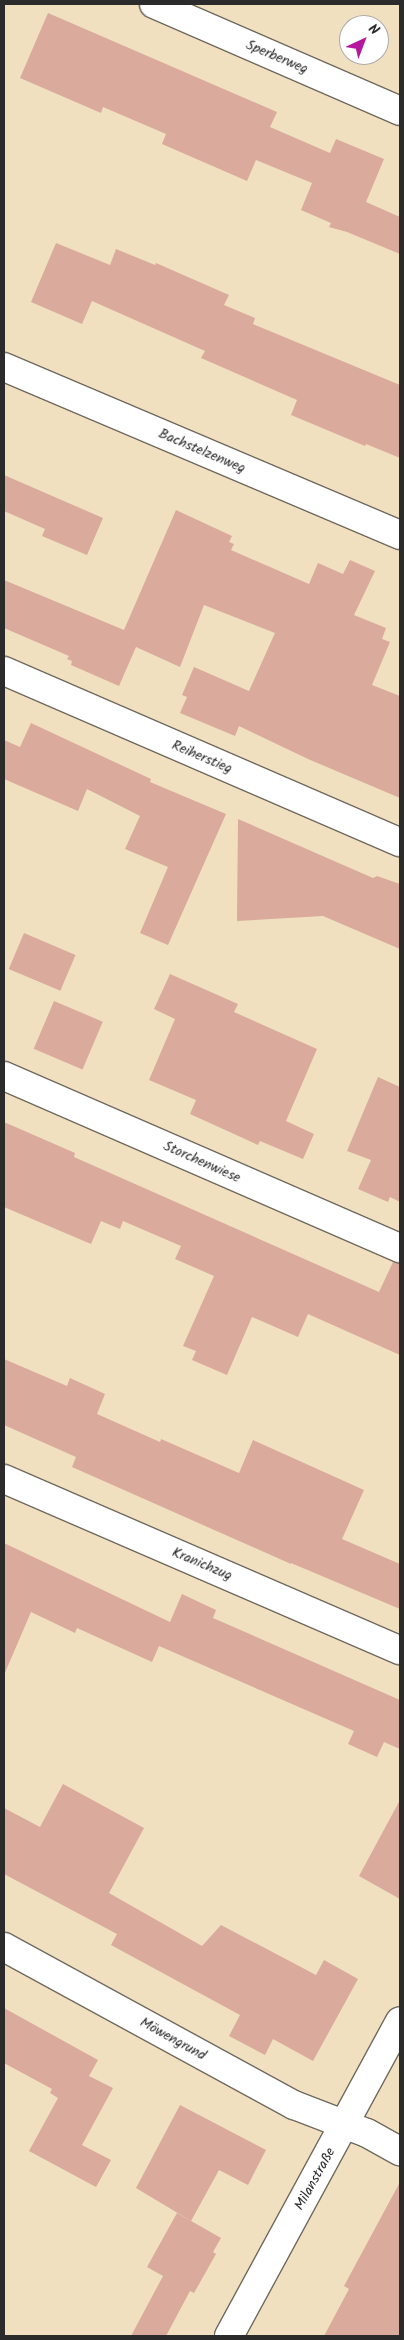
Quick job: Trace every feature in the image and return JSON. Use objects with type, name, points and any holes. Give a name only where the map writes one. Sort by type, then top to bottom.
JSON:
[{"type":"street","name":"Sperberweg","points":[[154,4],[400,110]]},
{"type":"street","name":"Bachstelzenweg","points":[[4,367],[400,535]]},
{"type":"street","name":"Reiherstieg","points":[[4,671],[400,842]]},
{"type":"street","name":"Storchenwiese","points":[[4,1076],[400,1248]]},
{"type":"street","name":"Kranichzug","points":[[4,1479],[400,1650]]},
{"type":"street","name":"Möwengrund","points":[[4,1947],[294,2106],[367,2133],[400,2151]]},
{"type":"street","name":"Milanstraße","points":[[229,2336],[400,2021]]},
{"type":"building","points":[[48,13],[277,112],[270,127],[330,153],[336,139],[384,159],[366,202],[400,217],[400,254],[347,232],[329,227],[331,223],[301,210],[312,183],[256,160],[247,181],[162,144],[166,134],[103,107],[101,113],[20,78]]},
{"type":"building","points":[[56,243],[110,265],[116,249],[155,265],[156,263],[229,295],[224,305],[255,318],[253,324],[400,385],[400,458],[366,444],[365,446],[291,415],[297,400],[201,358],[205,351],[92,301],[82,324],[31,302]]},
{"type":"building","points":[[4,475],[103,518],[87,555],[42,536],[45,529],[4,511]]},
{"type":"building","points":[[176,510],[232,536],[229,542],[234,544],[231,550],[309,584],[318,563],[343,574],[350,560],[375,571],[354,615],[386,628],[382,639],[390,642],[372,685],[400,696],[400,798],[308,759],[239,726],[235,736],[180,713],[187,697],[182,695],[194,667],[249,691],[275,633],[204,605],[180,667],[136,647],[119,686],[71,665],[72,661],[67,659],[69,656],[4,628],[4,580],[124,630]]},
{"type":"building","points":[[31,723],[151,779],[150,782],[226,814],[168,945],[140,933],[168,867],[125,849],[140,816],[87,789],[78,811],[4,779],[4,740],[20,747]]},
{"type":"building","points":[[238,819],[373,878],[377,876],[400,884],[400,949],[323,916],[237,921]]},
{"type":"building","points":[[24,933],[76,955],[60,991],[9,969]]},
{"type":"building","points":[[170,974],[238,1004],[234,1012],[317,1049],[286,1121],[314,1134],[303,1159],[260,1141],[258,1145],[190,1114],[196,1100],[149,1080],[175,1019],[154,1009]]},
{"type":"building","points":[[54,1001],[103,1022],[82,1070],[34,1049]]},
{"type":"building","points":[[378,1077],[400,1087],[400,1202],[390,1197],[388,1202],[358,1189],[371,1160],[347,1151]]},
{"type":"building","points":[[4,1122],[75,1153],[74,1157],[379,1292],[393,1262],[400,1263],[400,1355],[308,1314],[298,1337],[252,1317],[227,1375],[192,1360],[196,1351],[183,1346],[214,1276],[175,1259],[181,1246],[123,1221],[120,1229],[101,1221],[91,1244],[4,1207]]},
{"type":"building","points":[[4,1359],[67,1386],[70,1378],[105,1394],[97,1414],[160,1442],[161,1439],[239,1473],[253,1440],[364,1490],[342,1539],[400,1564],[400,1609],[291,1564],[72,1467],[76,1457],[4,1425]]},
{"type":"building","points":[[4,1543],[170,1622],[182,1594],[216,1610],[213,1618],[400,1700],[400,1749],[384,1742],[377,1757],[348,1744],[354,1731],[159,1646],[152,1662],[77,1628],[75,1633],[31,1612],[4,1675]]},
{"type":"building","points":[[63,1784],[144,1828],[109,1893],[202,1946],[221,1925],[316,1975],[324,1960],[358,1979],[313,2061],[273,2039],[265,2055],[229,2036],[240,2015],[111,1945],[117,1934],[4,1874],[4,1808],[40,1827]]},
{"type":"building","points":[[400,1800],[400,1899],[359,1876]]},
{"type":"building","points":[[4,2008],[98,2060],[89,2076],[113,2088],[82,2145],[111,2160],[96,2187],[29,2151],[58,2098],[50,2093],[52,2089],[4,2063]]},
{"type":"building","points":[[180,2105],[266,2150],[248,2185],[219,2170],[191,2221],[136,2188]]},
{"type":"building","points":[[400,2182],[400,2336],[324,2336],[349,2289],[344,2286]]},
{"type":"building","points":[[177,2213],[221,2238],[213,2252],[216,2254],[194,2293],[190,2291],[166,2336],[131,2336],[163,2276],[147,2267]]}]
